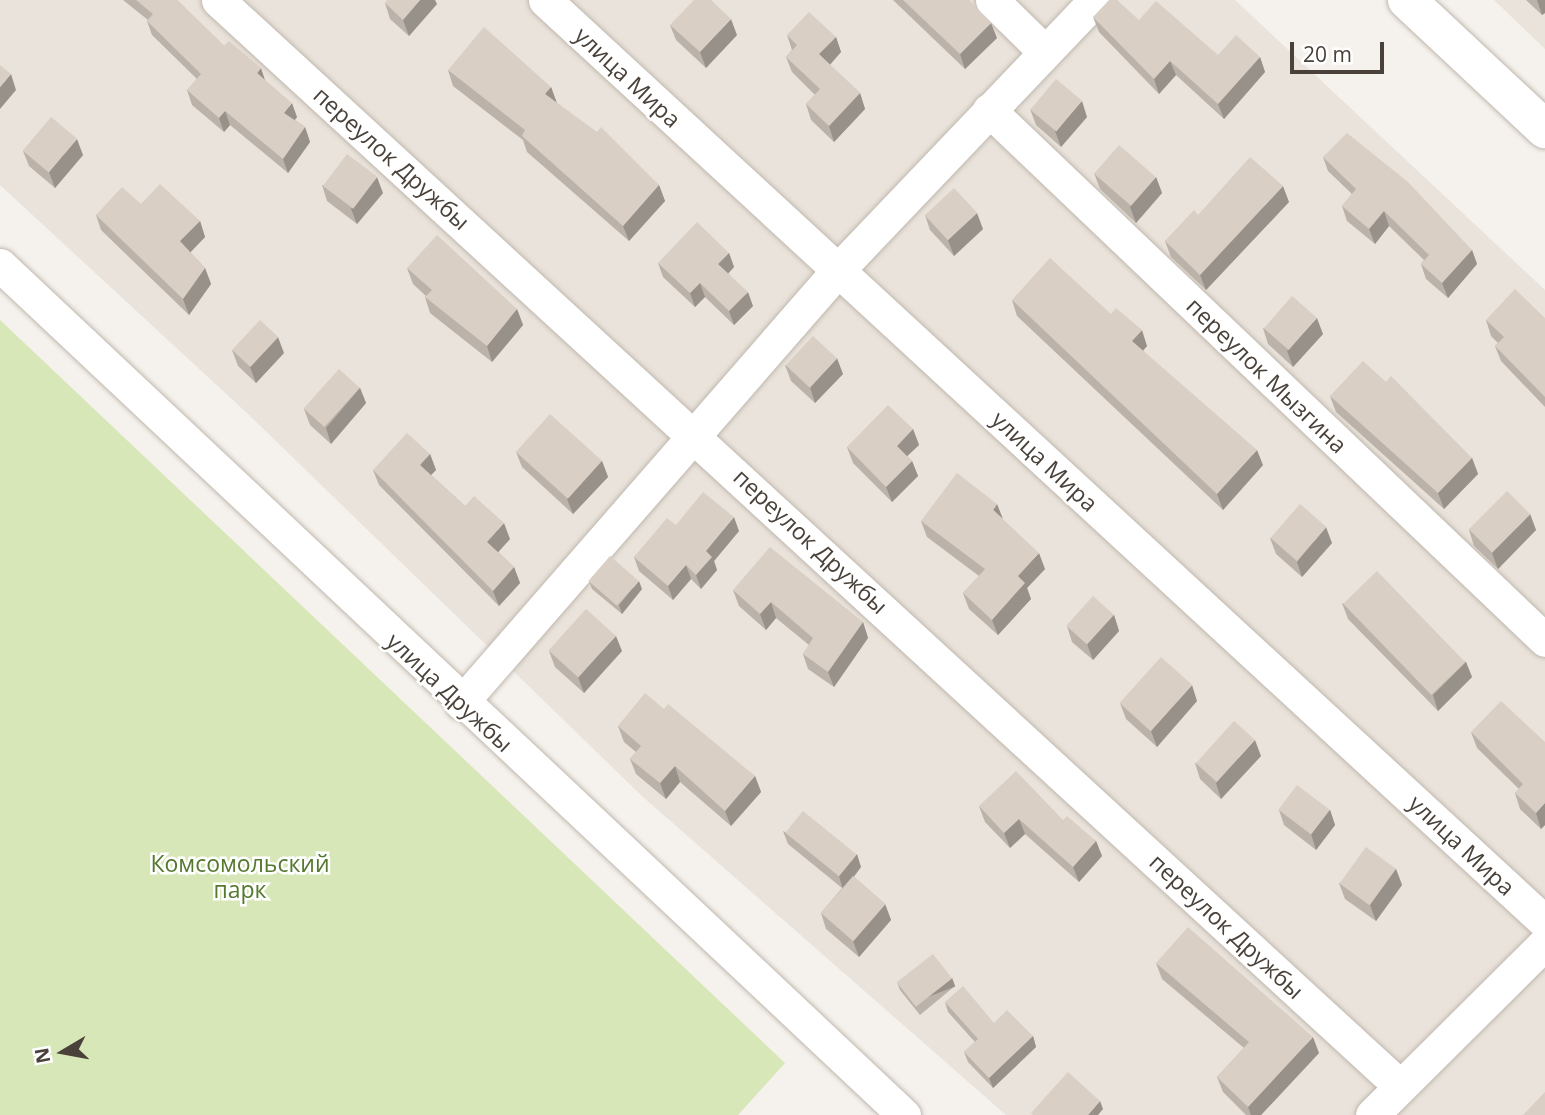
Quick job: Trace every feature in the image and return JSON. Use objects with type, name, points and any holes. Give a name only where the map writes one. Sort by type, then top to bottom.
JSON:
[{"type":"street","name":"переулок Дружбы","points":[[218,0],[693,432],[1399,1086]]},
{"type":"street","name":"улица Мира","points":[[545,0],[1545,922]]},
{"type":"street","points":[[992,0],[1045,52]]},
{"type":"street","points":[[461,703],[693,432],[838,270],[1095,0]]},
{"type":"street","points":[[1407,0],[1545,129]]},
{"type":"street","name":"переулок Мызгина","points":[[989,110],[1545,640]]},
{"type":"street","name":"улица Дружбы","points":[[0,265],[461,703],[904,1115]]},
{"type":"street","points":[[1372,1115],[1545,943]]},
{"type":"shaded area","points":[[0,0],[1235,0],[1545,290],[1545,1115],[1006,1115],[643,797],[249,415],[0,185]]},
{"type":"shaded area","points":[[1494,0],[1545,0],[1545,49]]},
{"type":"green space","name":"Комсомольский парк","points":[[0,320],[785,1063],[738,1115],[0,1115]]},
{"type":"building","points":[[136,0],[177,0],[224,46],[229,41],[261,68],[257,73],[292,103],[284,113],[305,127],[283,159],[225,111],[219,118],[187,90],[201,74],[147,21],[153,14]]},
{"type":"building","points":[[387,0],[420,0],[403,20],[385,3]]},
{"type":"building","points":[[694,0],[711,0],[731,19],[700,52],[670,25]]},
{"type":"building","points":[[903,0],[969,0],[991,23],[960,54]]},
{"type":"building","points":[[1109,0],[1117,0],[1139,20],[1156,1],[1218,55],[1236,35],[1260,57],[1218,104],[1170,61],[1154,79],[1093,17]]},
{"type":"building","points":[[809,12],[836,37],[819,54],[860,93],[829,126],[806,104],[820,89],[786,57],[797,45],[787,35]]},
{"type":"building","points":[[484,27],[551,87],[545,94],[597,132],[601,127],[659,185],[623,226],[522,136],[525,130],[448,70]]},
{"type":"building","points":[[0,65],[11,74],[0,87]]},
{"type":"building","points":[[1056,79],[1082,101],[1056,131],[1030,110]]},
{"type":"building","points":[[51,117],[77,139],[49,173],[23,151]]},
{"type":"building","points":[[1347,133],[1408,182],[1472,250],[1442,283],[1421,264],[1429,255],[1384,211],[1369,229],[1342,206],[1356,189],[1323,157]]},
{"type":"building","points":[[1119,145],[1156,177],[1131,206],[1094,174]]},
{"type":"building","points":[[347,154],[377,177],[353,209],[323,186]]},
{"type":"building","points":[[1250,157],[1283,186],[1200,275],[1165,241],[1194,210],[1198,215]]},
{"type":"building","points":[[160,184],[200,221],[180,241],[205,268],[183,299],[96,215],[122,187],[141,204]]},
{"type":"building","points":[[954,188],[977,213],[948,240],[925,215]]},
{"type":"building","points":[[697,222],[729,253],[718,264],[748,292],[729,311],[700,283],[690,293],[658,263]]},
{"type":"building","points":[[437,235],[517,309],[487,346],[425,297],[432,290],[407,268]]},
{"type":"building","points":[[1050,258],[1111,314],[1116,308],[1142,330],[1132,341],[1257,450],[1217,494],[1012,300]]},
{"type":"building","points":[[1515,289],[1545,318],[1545,397],[1495,346],[1504,337],[1486,320]]},
{"type":"building","points":[[1292,296],[1317,318],[1289,350],[1264,328]]},
{"type":"building","points":[[260,320],[278,337],[250,367],[232,350]]},
{"type":"building","points":[[813,336],[837,359],[810,388],[786,365]]},
{"type":"building","points":[[1363,361],[1386,382],[1391,376],[1472,458],[1438,493],[1330,396]]},
{"type":"building","points":[[339,369],[360,388],[324,427],[304,408]]},
{"type":"building","points":[[888,405],[913,429],[897,446],[912,461],[886,487],[847,447]]},
{"type":"building","points":[[550,414],[602,461],[568,499],[516,452]]},
{"type":"building","points":[[407,433],[430,454],[420,465],[465,506],[474,496],[504,523],[487,542],[514,567],[493,591],[373,470]]},
{"type":"building","points":[[957,473],[997,504],[993,510],[1039,553],[1018,576],[1025,583],[992,620],[963,593],[985,569],[921,521]]},
{"type":"building","points":[[1507,491],[1530,514],[1492,553],[1469,529]]},
{"type":"building","points":[[703,492],[734,517],[706,551],[712,557],[696,575],[686,565],[668,586],[634,557],[667,518],[676,525]]},
{"type":"building","points":[[1300,504],[1326,527],[1297,561],[1270,538]]},
{"type":"building","points":[[770,547],[863,622],[828,672],[803,654],[813,638],[771,602],[760,614],[733,590]]},
{"type":"building","points":[[610,556],[639,581],[617,606],[588,581]]},
{"type":"building","points":[[1377,571],[1465,662],[1431,695],[1343,604]]},
{"type":"building","points":[[1093,596],[1114,615],[1087,644],[1066,626]]},
{"type":"building","points":[[586,609],[616,636],[578,677],[549,651]]},
{"type":"building","points":[[1161,657],[1192,685],[1151,731],[1120,703]]},
{"type":"building","points":[[645,693],[664,709],[668,704],[755,776],[725,811],[675,766],[660,783],[630,759],[641,746],[618,726]]},
{"type":"building","points":[[1501,701],[1545,742],[1545,803],[1536,813],[1515,793],[1523,784],[1471,732]]},
{"type":"building","points":[[1234,721],[1255,740],[1217,782],[1196,763]]},
{"type":"building","points":[[1016,771],[1063,820],[1067,816],[1096,841],[1073,867],[1019,819],[1004,833],[979,806]]},
{"type":"building","points":[[1297,785],[1330,810],[1311,834],[1278,810]]},
{"type":"building","points":[[803,811],[857,854],[839,876],[785,833]]},
{"type":"building","points":[[1366,847],[1396,869],[1369,905],[1340,883]]},
{"type":"building","points":[[853,876],[885,904],[853,941],[821,913]]},
{"type":"building","points":[[1188,927],[1313,1037],[1248,1107],[1217,1077],[1249,1042],[1156,963]]},
{"type":"building","points":[[933,954],[952,978],[916,1007],[897,982]]},
{"type":"building","points":[[963,986],[994,1023],[1007,1010],[1033,1036],[989,1078],[964,1052],[978,1039],[945,1002]]},
{"type":"building","points":[[1068,1072],[1100,1101],[1088,1115],[1033,1115],[1031,1113]]},
{"type":"building","points":[[1545,1092],[1545,1115],[1523,1115]]}]
